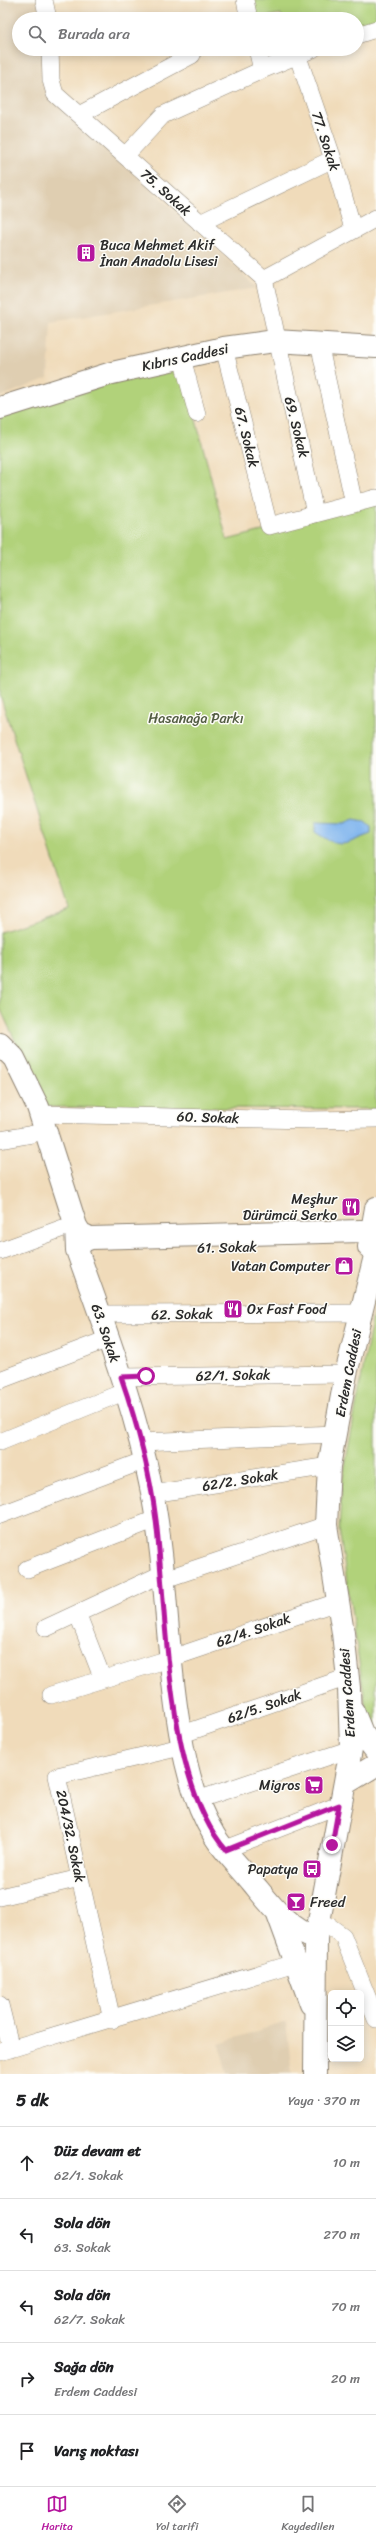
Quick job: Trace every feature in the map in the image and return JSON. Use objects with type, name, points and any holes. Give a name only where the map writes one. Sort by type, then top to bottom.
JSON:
[{"type":"main road","name":"Kıbrıs Caddesi","points":[[0,408],[112,373],[224,348],[275,341],[319,342],[376,347]]},
{"type":"main road","name":"63. Sokak","points":[[0,1045],[5,1066],[33,1121],[77,1235],[100,1314],[124,1384],[143,1451],[156,1519],[169,1659],[181,1741],[197,1800],[214,1836],[277,1913]]},
{"type":"main road","name":"Erdem Caddesi","points":[[315,2074],[315,2015],[318,1928],[339,1805],[346,1783],[351,1749],[348,1683],[326,1525],[329,1466],[346,1374],[360,1313],[368,1290],[376,1208]]},
{"type":"main road","name":"61. Sokak","points":[[77,1235],[374,1240]]},
{"type":"main road","points":[[348,1683],[354,1718],[376,1752]]},
{"type":"main road","points":[[351,1749],[376,1752]]},
{"type":"main road","points":[[346,1783],[376,1765]]},
{"type":"main road","points":[[277,1913],[300,1933],[318,1928]]},
{"type":"main road","points":[[277,1913],[315,2015]]},
{"type":"street","points":[[44,0],[47,12]]},
{"type":"street","points":[[245,0],[248,12]]},
{"type":"street","points":[[364,33],[376,29]]},
{"type":"street","name":"75. Sokak","points":[[50,56],[52,88],[55,94],[264,280]]},
{"type":"street","points":[[78,115],[190,56]]},
{"type":"street","points":[[259,56],[262,70]]},
{"type":"street","points":[[125,156],[163,115],[293,56]]},
{"type":"street","name":"77. Sokak","points":[[298,56],[333,159],[353,229]]},
{"type":"street","points":[[200,223],[333,159]]},
{"type":"street","points":[[275,341],[264,280],[353,229],[376,218]]},
{"type":"street","name":"69. Sokak","points":[[275,341],[309,475],[315,513]]},
{"type":"street","points":[[319,342],[354,504]]},
{"type":"street","name":"67. Sokak","points":[[224,348],[270,526],[315,513]]},
{"type":"street","points":[[182,358],[197,414]]},
{"type":"street","points":[[315,513],[376,498]]},
{"type":"street","name":"60. Sokak","points":[[0,1140],[33,1121],[376,1119]]},
{"type":"street","points":[[0,1251],[77,1235]]},
{"type":"street","name":"62. Sokak","points":[[100,1314],[360,1313]]},
{"type":"street","points":[[0,1380],[108,1339]]},
{"type":"street","name":"62/1. Sokak","points":[[124,1384],[346,1374]]},
{"type":"street","points":[[0,1442],[124,1384]]},
{"type":"street","points":[[0,1515],[143,1451],[336,1434]]},
{"type":"street","name":"62/2. Sokak","points":[[152,1494],[329,1466]]},
{"type":"street","points":[[27,1569],[156,1519]]},
{"type":"street","points":[[46,1628],[162,1577],[326,1525]]},
{"type":"street","name":"62/4. Sokak","points":[[51,1695],[102,1677],[169,1659],[337,1602]]},
{"type":"street","points":[[78,1614],[102,1677]]},
{"type":"street","name":"62/5. Sokak","points":[[181,1741],[348,1683]]},
{"type":"street","name":"204/32. Sokak","points":[[112,2020],[57,1776],[181,1741]]},
{"type":"street","points":[[197,1800],[351,1749]]},
{"type":"street","points":[[226,1850],[339,1805]]},
{"type":"street","points":[[0,1897],[80,1878]]},
{"type":"street","points":[[318,1928],[343,1936],[376,2019]]},
{"type":"street","points":[[0,2005],[6,2051],[112,2020],[295,1963]]},
{"type":"shaded area","points":[[0,0],[42,0],[44,12],[12,12],[12,56],[49,56],[49,89],[90,133],[258,288],[51,322],[48,378],[0,397]]},
{"type":"shaded area","points":[[286,2022],[292,2074],[227,2074],[219,2043]]},
{"type":"green space","points":[[247,0],[376,0],[376,26],[364,29],[364,12],[249,12]]},
{"type":"green space","name":"Hasanağa Parkı","points":[[181,362],[227,540],[376,502],[376,1109],[46,1107],[0,1008],[0,932],[69,909],[0,695],[0,417]]},
{"type":"green space","points":[[376,1299],[376,1736],[369,1728],[339,1529],[342,1482]]},
{"type":"water","points":[[354,820],[365,822],[371,827],[371,834],[348,843],[338,844],[315,832],[315,823],[344,824]]},
{"type":"place","name":"Buca Mehmet Akif İnan Anadolu Lisesi","points":[[86,253]]},
{"type":"place","name":"Meşhur Dürümcü Serko","points":[[351,1207]]},
{"type":"place","name":"Vatan Computer","points":[[344,1266]]},
{"type":"place","name":"Ox Fast Food","points":[[233,1309]]},
{"type":"place","name":"Migros","points":[[314,1785]]},
{"type":"place","name":"Papatya","points":[[312,1869]]},
{"type":"place","name":"Freed","points":[[296,1902]]},
{"type":"route","points":[[146,1376],[121,1377],[145,1460],[152,1494],[162,1574],[169,1659],[181,1747],[197,1800],[214,1836],[226,1850],[339,1805],[332,1845]]}]
